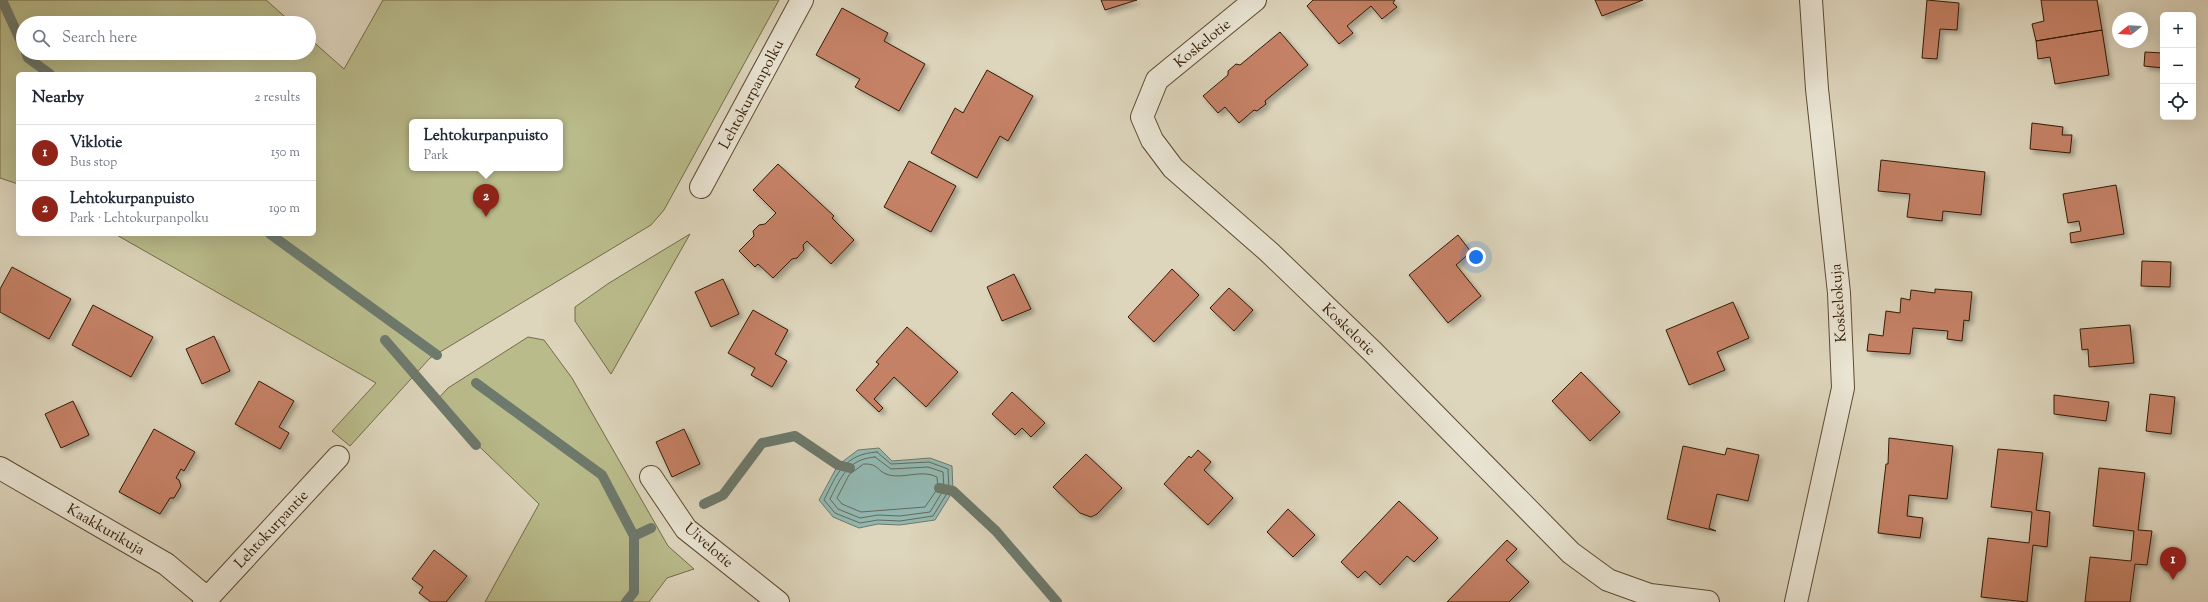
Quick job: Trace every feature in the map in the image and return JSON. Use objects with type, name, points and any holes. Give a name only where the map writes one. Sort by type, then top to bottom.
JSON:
[{"type":"street","name":"Lehtokurpanpolku","points":[[701,187],[802,0]]},
{"type":"street","name":"Koskelotie","points":[[1254,0],[1157,80],[1142,117],[1152,140],[1173,168],[1269,252],[1373,352],[1571,554],[1608,580],[1650,595],[1708,602]]},
{"type":"street","name":"Koskelokuja","points":[[1796,602],[1843,388],[1839,293],[1817,89],[1811,0]]},
{"type":"street","name":"Lehtokurpantie","points":[[206,600],[338,457]]},
{"type":"street","name":"Kaakkurikuja","points":[[0,468],[166,564],[206,600]]},
{"type":"street","name":"Uivelotie","points":[[651,477],[686,528],[778,602]]},
{"type":"green space","points":[[0,0],[266,0],[284,16],[16,16],[16,60],[316,60],[316,44],[344,69],[383,0],[779,0],[664,210],[651,225],[430,358],[350,446],[332,431],[376,383],[119,236],[316,236],[316,72],[16,72],[16,183],[0,178]]},
{"type":"green space","points":[[690,234],[611,374],[575,321],[575,307],[609,283]]},
{"type":"green space","points":[[528,337],[544,340],[572,378],[668,546],[694,569],[667,578],[649,602],[485,602],[539,504],[434,403],[448,388]]},
{"type":"water","points":[[879,448],[892,461],[930,458],[952,466],[953,491],[935,520],[900,525],[878,524],[859,528],[833,517],[819,500],[838,465],[858,450]]},
{"type":"building","points":[[1101,0],[1137,0],[1105,10]]},
{"type":"building","points":[[1313,0],[1395,0],[1393,3],[1397,7],[1382,19],[1371,6],[1347,26],[1353,33],[1339,44],[1307,6]]},
{"type":"building","points":[[1595,0],[1643,0],[1602,16]]},
{"type":"building","points":[[1927,0],[1959,3],[1957,30],[1940,29],[1937,59],[1922,58]]},
{"type":"building","points":[[2041,0],[2097,0],[2102,30],[2036,41],[2032,24],[2044,21]]},
{"type":"building","points":[[842,8],[888,33],[884,41],[925,64],[899,111],[855,87],[860,79],[816,55]]},
{"type":"building","points":[[2102,30],[2109,75],[2055,84],[2050,57],[2038,59],[2036,41]]},
{"type":"building","points":[[1280,32],[1308,65],[1265,101],[1266,104],[1257,111],[1254,110],[1239,123],[1225,107],[1218,113],[1203,96],[1228,75],[1228,71],[1236,64],[1240,65]]},
{"type":"building","points":[[2145,52],[2160,53],[2160,68],[2144,66]]},
{"type":"building","points":[[987,70],[1033,96],[1008,141],[1000,136],[977,178],[931,153],[955,108],[963,113]]},
{"type":"building","points":[[2032,123],[2063,127],[2062,135],[2072,135],[2070,153],[2030,149]]},
{"type":"building","points":[[1881,160],[1985,172],[1981,215],[1943,211],[1942,221],[1907,217],[1910,194],[1878,191]]},
{"type":"building","points":[[909,161],[956,186],[931,232],[884,207]]},
{"type":"building","points":[[778,164],[834,216],[832,218],[854,240],[831,264],[807,241],[803,245],[804,250],[797,258],[792,259],[773,278],[758,264],[755,267],[739,251],[754,236],[753,231],[759,225],[765,224],[776,213],[753,190]]},
{"type":"building","points":[[2116,185],[2124,234],[2071,243],[2070,233],[2081,231],[2079,221],[2068,223],[2063,194]]},
{"type":"building","points":[[1458,235],[1471,252],[1456,265],[1481,296],[1448,323],[1409,275]]},
{"type":"building","points":[[2142,261],[2171,262],[2170,287],[2141,286]]},
{"type":"building","points":[[12,267],[71,299],[49,339],[0,312],[0,289]]},
{"type":"building","points":[[1172,269],[1199,295],[1154,342],[1128,317]]},
{"type":"building","points":[[1014,274],[1031,309],[1002,321],[987,287]]},
{"type":"building","points":[[723,279],[739,314],[711,327],[695,292]]},
{"type":"building","points":[[1229,288],[1253,310],[1234,331],[1210,308]]},
{"type":"building","points":[[1935,289],[1972,292],[1969,321],[1964,320],[1962,341],[1947,339],[1948,331],[1913,328],[1910,354],[1867,351],[1869,334],[1883,336],[1886,311],[1900,313],[1901,298],[1910,300],[1911,290],[1935,293]]},
{"type":"building","points":[[1733,302],[1749,338],[1717,352],[1725,370],[1689,385],[1666,330]]},
{"type":"building","points":[[93,305],[153,337],[131,377],[72,345]]},
{"type":"building","points":[[753,310],[788,330],[775,354],[787,361],[772,387],[751,375],[755,368],[728,353]]},
{"type":"building","points":[[2130,325],[2134,363],[2089,367],[2088,349],[2082,350],[2080,329]]},
{"type":"building","points":[[907,327],[958,372],[926,407],[894,377],[874,399],[883,408],[879,412],[856,390],[879,364],[876,362]]},
{"type":"building","points":[[214,336],[230,371],[202,384],[186,349]]},
{"type":"building","points":[[1581,372],[1620,412],[1590,441],[1552,401]]},
{"type":"building","points":[[259,381],[294,401],[279,427],[289,433],[280,449],[235,424]]},
{"type":"building","points":[[1012,392],[1045,423],[1031,437],[1022,428],[1015,435],[992,414]]},
{"type":"building","points":[[2150,394],[2175,397],[2171,434],[2146,431]]},
{"type":"building","points":[[2054,395],[2109,402],[2106,421],[2054,414]]},
{"type":"building","points":[[73,401],[89,435],[61,448],[45,414]]},
{"type":"building","points":[[154,429],[195,452],[184,471],[181,469],[176,478],[179,480],[181,486],[174,498],[170,498],[160,514],[119,492]]},
{"type":"building","points":[[684,429],[700,464],[672,477],[656,442]]},
{"type":"building","points":[[1889,438],[1953,446],[1947,499],[1909,495],[1907,516],[1923,518],[1920,538],[1878,533],[1886,464],[1888,464]]},
{"type":"building","points":[[1683,446],[1725,455],[1727,448],[1759,455],[1748,501],[1717,494],[1709,528],[1716,531],[1667,519]]},
{"type":"building","points":[[1998,449],[2043,453],[2036,510],[2050,512],[2047,547],[2033,545],[2027,602],[1981,597],[1988,538],[2029,543],[2032,512],[1991,507]]},
{"type":"building","points":[[1198,450],[1211,462],[1204,470],[1233,498],[1208,525],[1164,484],[1189,456],[1191,458]]},
{"type":"building","points":[[1086,454],[1122,488],[1097,514],[1091,517],[1080,513],[1053,487]]},
{"type":"building","points":[[2099,468],[2145,473],[2138,530],[2152,531],[2147,565],[2135,564],[2130,602],[2085,602],[2090,557],[2131,561],[2134,531],[2093,526]]},
{"type":"building","points":[[1399,501],[1438,538],[1414,562],[1407,556],[1380,585],[1365,571],[1358,578],[1341,562]]},
{"type":"building","points":[[1288,509],[1315,535],[1293,557],[1267,532]]},
{"type":"building","points":[[1507,540],[1517,549],[1506,560],[1529,582],[1509,602],[1447,602]]},
{"type":"building","points":[[434,550],[467,576],[446,602],[431,602],[419,593],[423,587],[412,579]]},
{"type":"waterway","points":[[2,0],[16,31]]},
{"type":"waterway","points":[[31,60],[47,72]]},
{"type":"waterway","points":[[273,236],[437,355]]},
{"type":"waterway","points":[[385,340],[476,445]]},
{"type":"waterway","points":[[476,383],[602,475],[634,536],[634,592],[626,602]]},
{"type":"waterway","points":[[704,504],[723,495],[762,443],[795,436],[838,465],[850,468]]},
{"type":"waterway","points":[[939,488],[953,491],[996,531],[1057,602]]},
{"type":"waterway","points":[[634,536],[651,528]]},
{"type":"place","name":"Lehtokurpanpuisto","points":[[486,217]]},
{"type":"place","name":"Viklotie","points":[[2173,580]]}]
